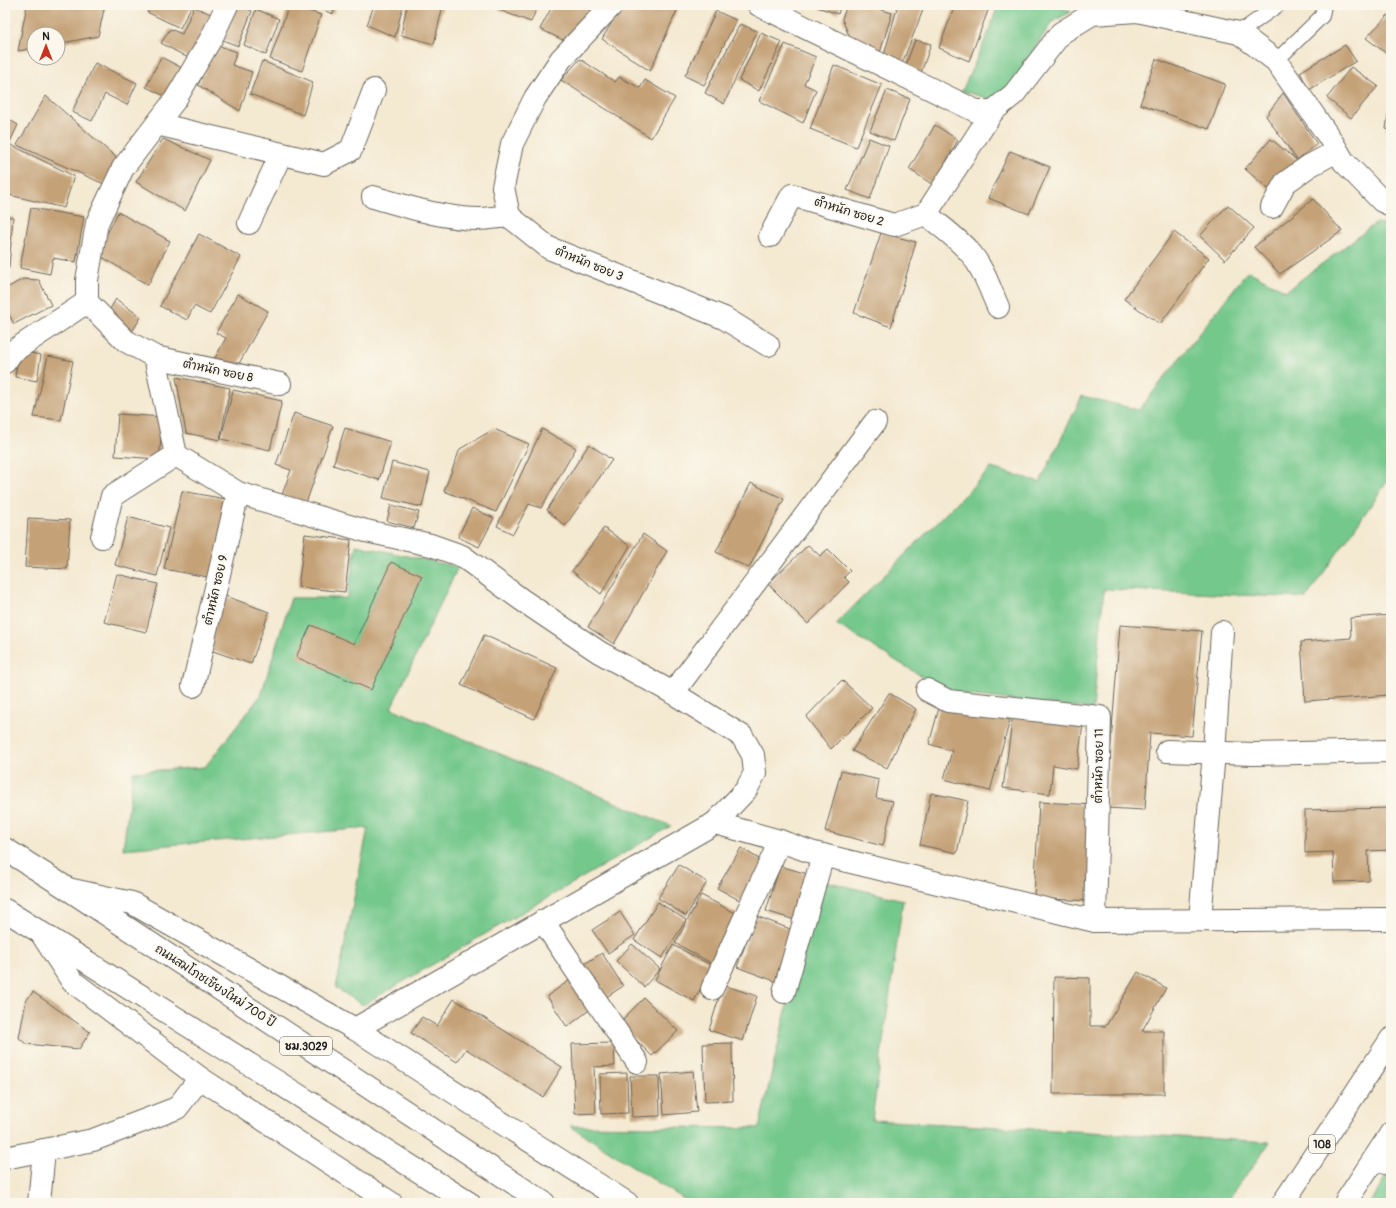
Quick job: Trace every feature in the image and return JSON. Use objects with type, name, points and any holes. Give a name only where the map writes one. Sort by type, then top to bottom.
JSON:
[{"type":"street","points":[[5,362],[12,352],[87,302],[87,280],[97,223],[122,168],[175,100],[212,37],[227,5]]},
{"type":"street","points":[[373,197],[430,213],[448,216],[479,219],[508,216],[503,187],[512,144],[535,98],[562,59],[612,5]]},
{"type":"street","points":[[759,5],[976,111],[993,111]]},
{"type":"street","points":[[998,307],[983,272],[972,255],[957,239],[926,214],[993,111],[1014,94],[1061,33],[1083,10],[1137,10],[1238,33],[1276,62],[1329,137],[1344,162],[1382,201],[1391,205]]},
{"type":"street","points":[[157,124],[324,164],[351,150],[374,90]]},
{"type":"street","points":[[1272,207],[1285,183],[1309,166],[1337,151]]},
{"type":"street","points":[[249,224],[281,154]]},
{"type":"street","name":"ตำหนัก ซอย 2","points":[[770,236],[792,195],[894,225],[926,214]]},
{"type":"street","name":"ตำหนัก ซอย 3","points":[[508,216],[549,248],[724,318],[768,346]]},
{"type":"street","name":"ตำหนัก ซอย 8","points":[[87,302],[126,341],[155,357],[280,384]]},
{"type":"street","points":[[155,357],[176,455],[238,493],[366,532],[431,544],[462,556],[522,600],[599,652],[742,736],[753,755],[755,773],[746,790],[715,824],[355,1029]]},
{"type":"street","points":[[672,694],[875,422]]},
{"type":"street","points":[[102,537],[112,496],[176,455]]},
{"type":"street","name":"ตำหนัก ซอย 9","points":[[193,686],[238,493]]},
{"type":"street","points":[[1200,920],[1222,632]]},
{"type":"street","name":"ตำหนัก ซอย 11","points":[[927,690],[948,701],[1100,717],[1095,921]]},
{"type":"street","points":[[1167,751],[1254,754],[1391,750]]},
{"type":"street","points":[[715,824],[780,841],[823,855],[1095,921],[1391,919]]},
{"type":"street","points":[[712,989],[780,841]]},
{"type":"street","name":"ถนนสมโภชเชียงใหม่ 700 ปี","points":[[5,849],[544,1203]]},
{"type":"street","points":[[784,992],[823,855]]},
{"type":"street","points":[[68,889],[132,903],[355,1029],[627,1203]]},
{"type":"street","points":[[5,910],[469,1203]]},
{"type":"street","points":[[543,921],[637,1062]]},
{"type":"street","points":[[40,932],[72,981],[200,1078],[391,1203]]},
{"type":"street","name":"108","points":[[1283,1203],[1391,1039]]},
{"type":"street","points":[[5,1158],[93,1140],[177,1108],[200,1078]]},
{"type":"street","points":[[1345,1203],[1381,1166],[1391,1133]]},
{"type":"street","points":[[39,1203],[44,1150]]},
{"type":"lane","points":[[1238,33],[1278,5]]},
{"type":"lane","points":[[1276,62],[1322,16],[1324,5]]},
{"type":"green space","points":[[998,5],[1057,5],[1071,12],[1052,22],[1009,87],[994,100],[962,91],[987,36]]},
{"type":"green space","points":[[1376,223],[1391,225],[1391,476],[1306,598],[1104,589],[1093,709],[949,693],[836,624],[991,468],[1040,482],[1082,396],[1139,410],[1248,271],[1286,291]]},
{"type":"green space","points":[[356,545],[458,567],[391,708],[671,826],[363,1005],[336,988],[368,828],[123,849],[133,772],[205,767],[261,695],[291,598],[347,598]]},
{"type":"green space","points":[[816,879],[903,900],[872,1120],[1270,1142],[1226,1203],[690,1203],[570,1126],[759,1128]]},
{"type":"green space","points":[[1386,1176],[1391,1178],[1391,1203],[1371,1203]]},
{"type":"building","points":[[27,5],[105,5],[98,36],[66,42],[66,26],[26,26],[26,50],[18,51]]},
{"type":"building","points":[[151,5],[192,5],[180,28],[147,12]]},
{"type":"building","points":[[234,5],[238,5],[252,11],[238,46],[220,39]]},
{"type":"building","points":[[289,5],[321,15],[302,71],[270,59]]},
{"type":"building","points":[[310,5],[336,5],[333,14]]},
{"type":"building","points":[[374,5],[403,5],[395,37],[367,25]]},
{"type":"building","points":[[407,5],[443,5],[434,44],[401,35]]},
{"type":"building","points":[[500,5],[538,5],[531,22],[499,10]]},
{"type":"building","points":[[553,5],[580,5],[591,11],[567,42],[540,29]]},
{"type":"building","points":[[622,5],[679,6],[650,71],[602,39]]},
{"type":"building","points":[[811,5],[841,5],[838,14]]},
{"type":"building","points":[[847,5],[866,5],[892,13],[879,56],[853,45],[842,19]]},
{"type":"building","points":[[898,5],[925,5],[901,66],[883,59]]},
{"type":"building","points":[[955,5],[982,5],[989,8],[969,61],[939,48]]},
{"type":"building","points":[[1221,5],[1249,5],[1244,9]]},
{"type":"building","points":[[194,7],[211,14],[190,59],[161,43],[170,29],[182,34]]},
{"type":"building","points":[[256,9],[279,19],[266,55],[244,45]]},
{"type":"building","points":[[716,11],[736,20],[704,85],[685,76]]},
{"type":"building","points":[[1391,12],[1391,57],[1366,38]]},
{"type":"building","points":[[740,24],[757,31],[724,104],[705,93]]},
{"type":"building","points":[[761,33],[782,42],[759,91],[739,80]]},
{"type":"building","points":[[915,40],[931,44],[921,73],[905,67]]},
{"type":"building","points":[[785,44],[816,57],[804,84],[816,90],[803,123],[759,101]]},
{"type":"building","points":[[217,45],[237,52],[232,65],[252,72],[240,111],[198,85]]},
{"type":"building","points":[[1345,45],[1356,61],[1309,90],[1300,72]]},
{"type":"building","points":[[161,57],[182,68],[167,97],[146,87]]},
{"type":"building","points":[[580,59],[615,82],[619,77],[640,88],[645,80],[675,98],[651,138],[561,80]]},
{"type":"building","points":[[1156,59],[1225,84],[1209,129],[1140,104]]},
{"type":"building","points":[[262,61],[313,82],[303,115],[250,94]]},
{"type":"building","points":[[95,63],[137,83],[127,105],[105,94],[92,121],[72,112]]},
{"type":"building","points":[[834,65],[882,85],[856,147],[810,129]]},
{"type":"building","points":[[1351,67],[1378,86],[1351,118],[1327,98]]},
{"type":"building","points":[[887,90],[910,99],[894,141],[870,131]]},
{"type":"building","points":[[1283,93],[1317,144],[1297,160],[1266,116]]},
{"type":"building","points":[[46,96],[119,160],[104,184],[17,145]]},
{"type":"building","points":[[1391,101],[1391,130],[1386,129]]},
{"type":"building","points":[[5,117],[18,125],[9,144],[74,176],[64,208],[5,194]]},
{"type":"building","points":[[935,125],[958,140],[933,185],[909,169]]},
{"type":"building","points":[[869,138],[889,146],[870,199],[847,190]]},
{"type":"building","points":[[163,139],[210,160],[185,211],[136,182]]},
{"type":"building","points":[[1271,139],[1299,162],[1272,192],[1245,169]]},
{"type":"building","points":[[1010,151],[1050,167],[1029,214],[988,198]]},
{"type":"building","points":[[1313,199],[1342,231],[1280,274],[1254,247]]},
{"type":"building","points":[[1228,205],[1254,228],[1225,260],[1200,236]]},
{"type":"building","points":[[31,208],[84,217],[76,262],[53,258],[50,274],[20,268]]},
{"type":"building","points":[[118,212],[170,241],[148,285],[97,254]]},
{"type":"building","points":[[5,217],[13,217],[9,268],[5,268]]},
{"type":"building","points":[[1174,232],[1209,258],[1160,324],[1124,299]]},
{"type":"building","points":[[881,233],[916,242],[891,327],[854,313]]},
{"type":"building","points":[[199,234],[241,257],[210,314],[194,306],[187,320],[160,306]]},
{"type":"building","points":[[23,279],[39,280],[51,305],[14,324],[5,307],[5,289]]},
{"type":"building","points":[[238,294],[268,311],[236,369],[215,358],[226,338],[216,333]]},
{"type":"building","points":[[116,299],[141,317],[130,335],[106,316]]},
{"type":"building","points":[[19,351],[41,355],[37,381],[15,377]]},
{"type":"building","points":[[48,356],[73,361],[61,420],[34,417]]},
{"type":"building","points":[[176,377],[230,388],[220,440],[186,433]]},
{"type":"building","points":[[233,390],[282,401],[270,450],[221,439]]},
{"type":"building","points":[[294,413],[333,426],[306,503],[282,495],[291,470],[276,465]]},
{"type":"building","points":[[118,414],[163,417],[159,459],[115,456]]},
{"type":"building","points":[[345,428],[391,442],[379,480],[333,465]]},
{"type":"building","points":[[494,429],[529,444],[496,512],[444,491],[460,449]]},
{"type":"building","points":[[542,429],[576,448],[541,508],[529,504],[513,534],[497,526]]},
{"type":"building","points":[[589,444],[612,460],[565,526],[547,510]]},
{"type":"building","points":[[392,462],[430,472],[422,507],[383,498]]},
{"type":"building","points":[[751,483],[784,499],[749,568],[716,552]]},
{"type":"building","points":[[182,491],[231,500],[213,578],[164,569]]},
{"type":"building","points":[[391,505],[419,512],[414,528],[387,521]]},
{"type":"building","points":[[472,508],[494,518],[479,547],[458,537]]},
{"type":"building","points":[[128,517],[169,528],[157,576],[115,565]]},
{"type":"building","points":[[28,518],[70,520],[67,569],[25,567]]},
{"type":"building","points":[[604,528],[630,546],[601,594],[572,571]]},
{"type":"building","points":[[305,534],[351,540],[345,592],[298,587]]},
{"type":"building","points":[[643,534],[667,551],[614,644],[588,627]]},
{"type":"building","points":[[808,545],[820,556],[828,549],[850,571],[844,577],[849,582],[808,624],[768,584]]},
{"type":"building","points":[[391,562],[422,576],[371,690],[296,657],[311,625],[354,644]]},
{"type":"building","points":[[117,574],[158,584],[146,632],[104,622]]},
{"type":"building","points":[[220,594],[269,612],[251,664],[204,648]]},
{"type":"building","points":[[1391,615],[1391,695],[1305,701],[1301,642],[1351,638],[1350,618]]},
{"type":"building","points":[[1120,625],[1202,631],[1192,736],[1150,733],[1145,810],[1106,808]]},
{"type":"building","points":[[484,635],[557,668],[534,719],[461,685]]},
{"type":"building","points":[[842,680],[872,708],[831,749],[806,717]]},
{"type":"building","points":[[889,693],[916,709],[887,768],[852,751]]},
{"type":"building","points":[[941,701],[1010,720],[990,791],[944,779],[952,751],[929,744]]},
{"type":"building","points":[[1013,714],[1083,724],[1077,769],[1053,765],[1050,794],[1003,788]]},
{"type":"building","points":[[841,771],[879,780],[876,798],[893,801],[883,846],[825,831]]},
{"type":"building","points":[[931,793],[968,801],[957,853],[920,845]]},
{"type":"building","points":[[1039,802],[1096,805],[1091,901],[1034,898]]},
{"type":"building","points":[[1391,808],[1391,850],[1368,851],[1369,881],[1334,882],[1333,852],[1305,853],[1305,810]]},
{"type":"building","points":[[741,848],[764,862],[741,901],[717,888]]},
{"type":"building","points":[[679,865],[707,882],[686,916],[658,898]]},
{"type":"building","points":[[780,866],[811,875],[798,921],[766,911]]},
{"type":"building","points":[[701,895],[739,915],[713,964],[675,943]]},
{"type":"building","points":[[658,902],[686,920],[662,958],[634,940]]},
{"type":"building","points":[[620,912],[635,935],[608,953],[592,930]]},
{"type":"building","points":[[756,916],[798,932],[780,983],[737,967]]},
{"type":"building","points":[[632,944],[660,969],[644,987],[616,961]]},
{"type":"building","points":[[673,945],[713,966],[694,1001],[655,980]]},
{"type":"building","points":[[602,953],[623,986],[602,1000],[581,966]]},
{"type":"building","points":[[1138,972],[1166,988],[1142,1031],[1164,1031],[1164,1094],[1053,1094],[1054,977],[1090,978],[1090,1026],[1106,1026]]},
{"type":"building","points":[[577,975],[596,1005],[567,1027],[547,996]]},
{"type":"building","points":[[723,985],[757,996],[743,1041],[709,1030]]},
{"type":"building","points":[[33,992],[90,1032],[79,1049],[26,1044],[19,1038],[26,1001]]},
{"type":"building","points":[[644,998],[678,1031],[652,1056],[619,1023]]},
{"type":"building","points":[[454,999],[562,1067],[543,1097],[466,1049],[457,1062],[411,1033],[422,1017],[437,1026]]},
{"type":"building","points":[[614,1043],[615,1066],[594,1067],[596,1113],[575,1114],[572,1044]]},
{"type":"building","points":[[732,1043],[733,1101],[705,1102],[703,1044]]},
{"type":"building","points":[[693,1071],[697,1112],[664,1115],[661,1074]]},
{"type":"building","points":[[627,1073],[628,1113],[601,1114],[600,1074]]},
{"type":"building","points":[[630,1076],[659,1076],[660,1116],[632,1117]]}]
